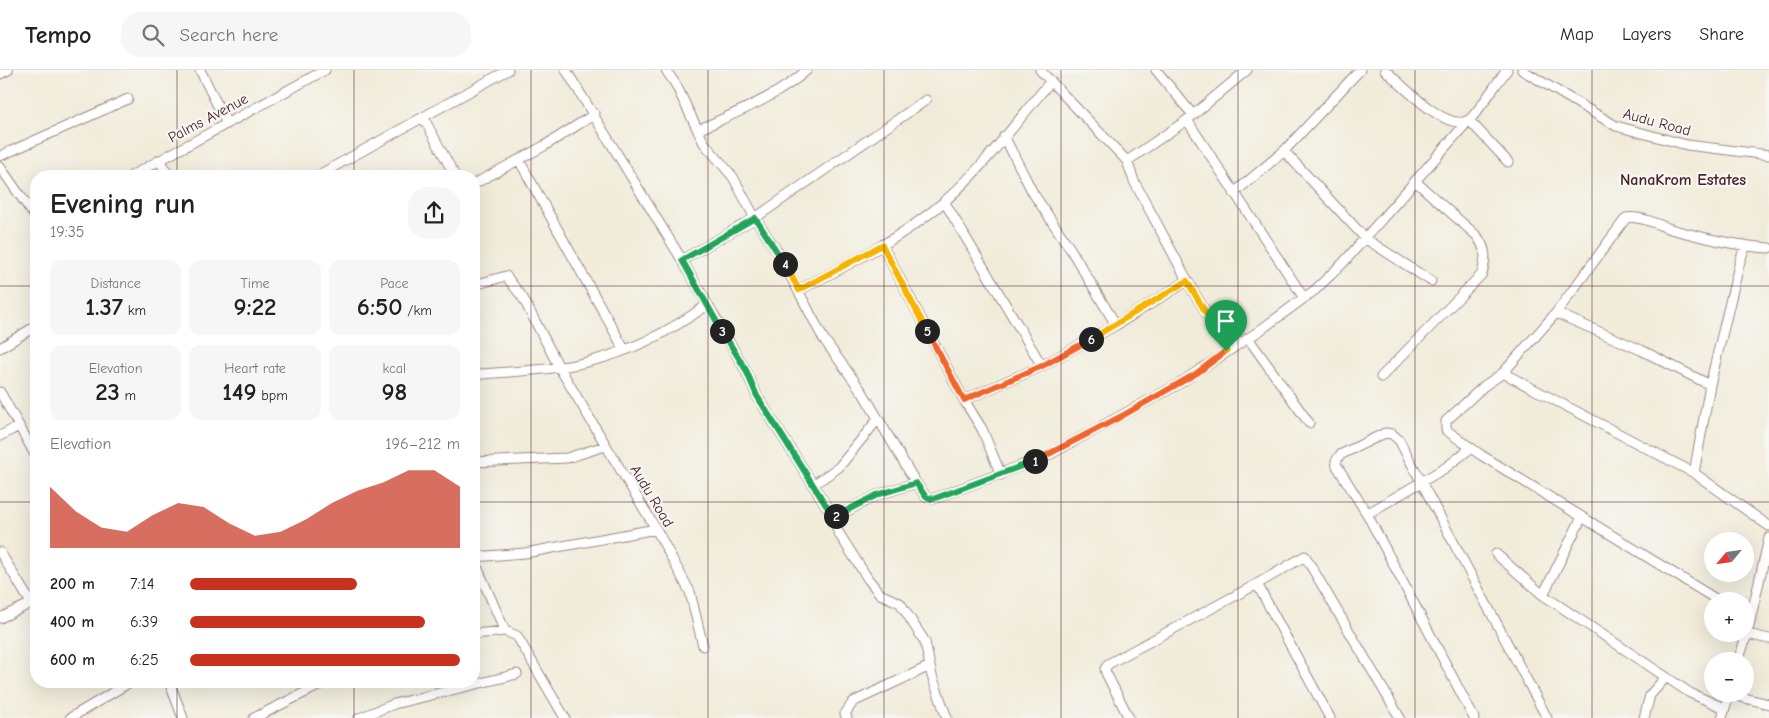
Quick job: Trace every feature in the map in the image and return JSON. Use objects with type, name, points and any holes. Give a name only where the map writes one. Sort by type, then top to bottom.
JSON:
[{"type":"street","points":[[0,74],[8,70]]},
{"type":"street","points":[[200,70],[227,124]]},
{"type":"street","name":"Palms Avenue","points":[[142,170],[325,70]]},
{"type":"street","points":[[327,170],[508,70]]},
{"type":"street","points":[[566,70],[595,114],[682,260],[746,370],[757,396],[834,518],[838,532],[868,579],[880,594],[900,603],[917,628],[925,642],[930,666],[947,718]]},
{"type":"street","points":[[666,70],[704,143],[734,177],[755,218],[779,254],[799,290],[823,338],[863,393],[916,483],[926,497],[933,499],[1001,475],[1047,456],[1122,416],[1197,373],[1304,298],[1366,239],[1469,120],[1507,70]]},
{"type":"street","points":[[698,130],[746,108],[796,80],[807,70]]},
{"type":"street","points":[[1040,70],[1127,161],[1134,182],[1187,281],[1225,345],[1226,351]]},
{"type":"street","points":[[1156,70],[1190,117],[1234,192],[1304,298]]},
{"type":"street","points":[[1127,161],[1190,117],[1247,70]]},
{"type":"street","points":[[1234,192],[1284,151],[1360,70]]},
{"type":"street","points":[[1384,70],[1438,115],[1450,122],[1458,123],[1469,120]]},
{"type":"street","name":"Audu Road","points":[[1522,70],[1616,126],[1687,145],[1769,155]]},
{"type":"street","points":[[799,290],[882,245],[944,202],[974,173],[1051,81]]},
{"type":"street","points":[[0,156],[128,99]]},
{"type":"street","points":[[682,260],[755,218],[926,100]]},
{"type":"street","points":[[480,181],[595,114]]},
{"type":"street","points":[[423,117],[452,170]]},
{"type":"street","points":[[1469,120],[1508,162]]},
{"type":"street","points":[[1004,136],[1033,193],[1071,250],[1116,325]]},
{"type":"street","points":[[1284,151],[1366,239],[1431,281]]},
{"type":"street","points":[[159,160],[165,170]]},
{"type":"street","points":[[518,160],[624,349]]},
{"type":"street","points":[[0,167],[30,210]]},
{"type":"street","points":[[1380,377],[1477,280],[1482,274],[1485,261],[1485,246],[1477,236],[1415,182]]},
{"type":"street","points":[[944,202],[1042,366]]},
{"type":"street","points":[[1704,592],[1471,448],[1446,430],[1446,421],[1484,386],[1503,374],[1556,313],[1626,218],[1634,218],[1674,230],[1746,247],[1769,248]]},
{"type":"street","points":[[882,245],[964,400],[982,429],[1001,475]]},
{"type":"street","points":[[1694,473],[1710,385],[1740,260],[1746,247]]},
{"type":"street","name":"Audu Road","points":[[480,283],[506,276],[523,298],[559,367],[656,529],[690,592],[703,646]]},
{"type":"street","points":[[964,400],[1042,366],[1116,325],[1187,281]]},
{"type":"street","points":[[480,374],[559,367],[589,362],[670,329],[707,305]]},
{"type":"street","points":[[1556,313],[1641,350],[1710,385]]},
{"type":"street","points":[[1,345],[30,329]]},
{"type":"street","points":[[1248,338],[1310,423]]},
{"type":"street","points":[[1503,374],[1694,473],[1769,526]]},
{"type":"street","points":[[0,392],[30,445]]},
{"type":"street","points":[[813,485],[839,467],[878,418]]},
{"type":"street","points":[[0,436],[19,426]]},
{"type":"street","points":[[1474,718],[1367,514],[1337,466],[1336,461],[1340,455],[1385,433],[1392,434],[1399,440],[1547,718]]},
{"type":"street","points":[[480,462],[567,458],[605,446]]},
{"type":"street","points":[[1367,514],[1445,468],[1471,448]]},
{"type":"street","points":[[834,518],[877,495],[916,483]]},
{"type":"street","points":[[1543,595],[1582,517]]},
{"type":"street","points":[[480,557],[525,553],[656,529]]},
{"type":"street","points":[[1754,595],[1769,538]]},
{"type":"street","points":[[0,552],[30,596]]},
{"type":"street","points":[[1496,554],[1543,595],[1690,693],[1724,708]]},
{"type":"street","points":[[1129,718],[1106,673],[1106,666],[1307,556],[1400,718]]},
{"type":"street","points":[[480,572],[505,632]]},
{"type":"street","points":[[1257,584],[1330,718]]},
{"type":"street","points":[[0,618],[30,604]]},
{"type":"street","points":[[480,634],[505,632],[518,636],[566,718]]},
{"type":"street","points":[[1754,636],[1769,639]]},
{"type":"street","points":[[847,718],[845,714],[854,702],[930,666]]},
{"type":"street","points":[[480,683],[517,674]]},
{"type":"street","points":[[1644,718],[1650,695],[1666,677]]},
{"type":"street","points":[[70,718],[120,688]]},
{"type":"street","points":[[172,688],[183,718]]},
{"type":"street","points":[[254,718],[314,688]]},
{"type":"street","points":[[360,718],[394,704],[460,688]]},
{"type":"street","points":[[1754,700],[1769,704]]},
{"type":"street","points":[[1722,718],[1726,702]]},
{"type":"district","name":"NanaKrom Estates","points":[[1683,179]]},
{"type":"route","points":[[755,218],[779,254],[799,290],[882,245],[964,400],[1042,366],[1116,325],[1187,281],[1225,345],[1226,351],[1197,373],[1177,385],[1047,456],[1001,475],[933,499],[926,497],[916,483],[877,495],[834,518],[757,396],[746,370],[682,260],[755,218]]}]
